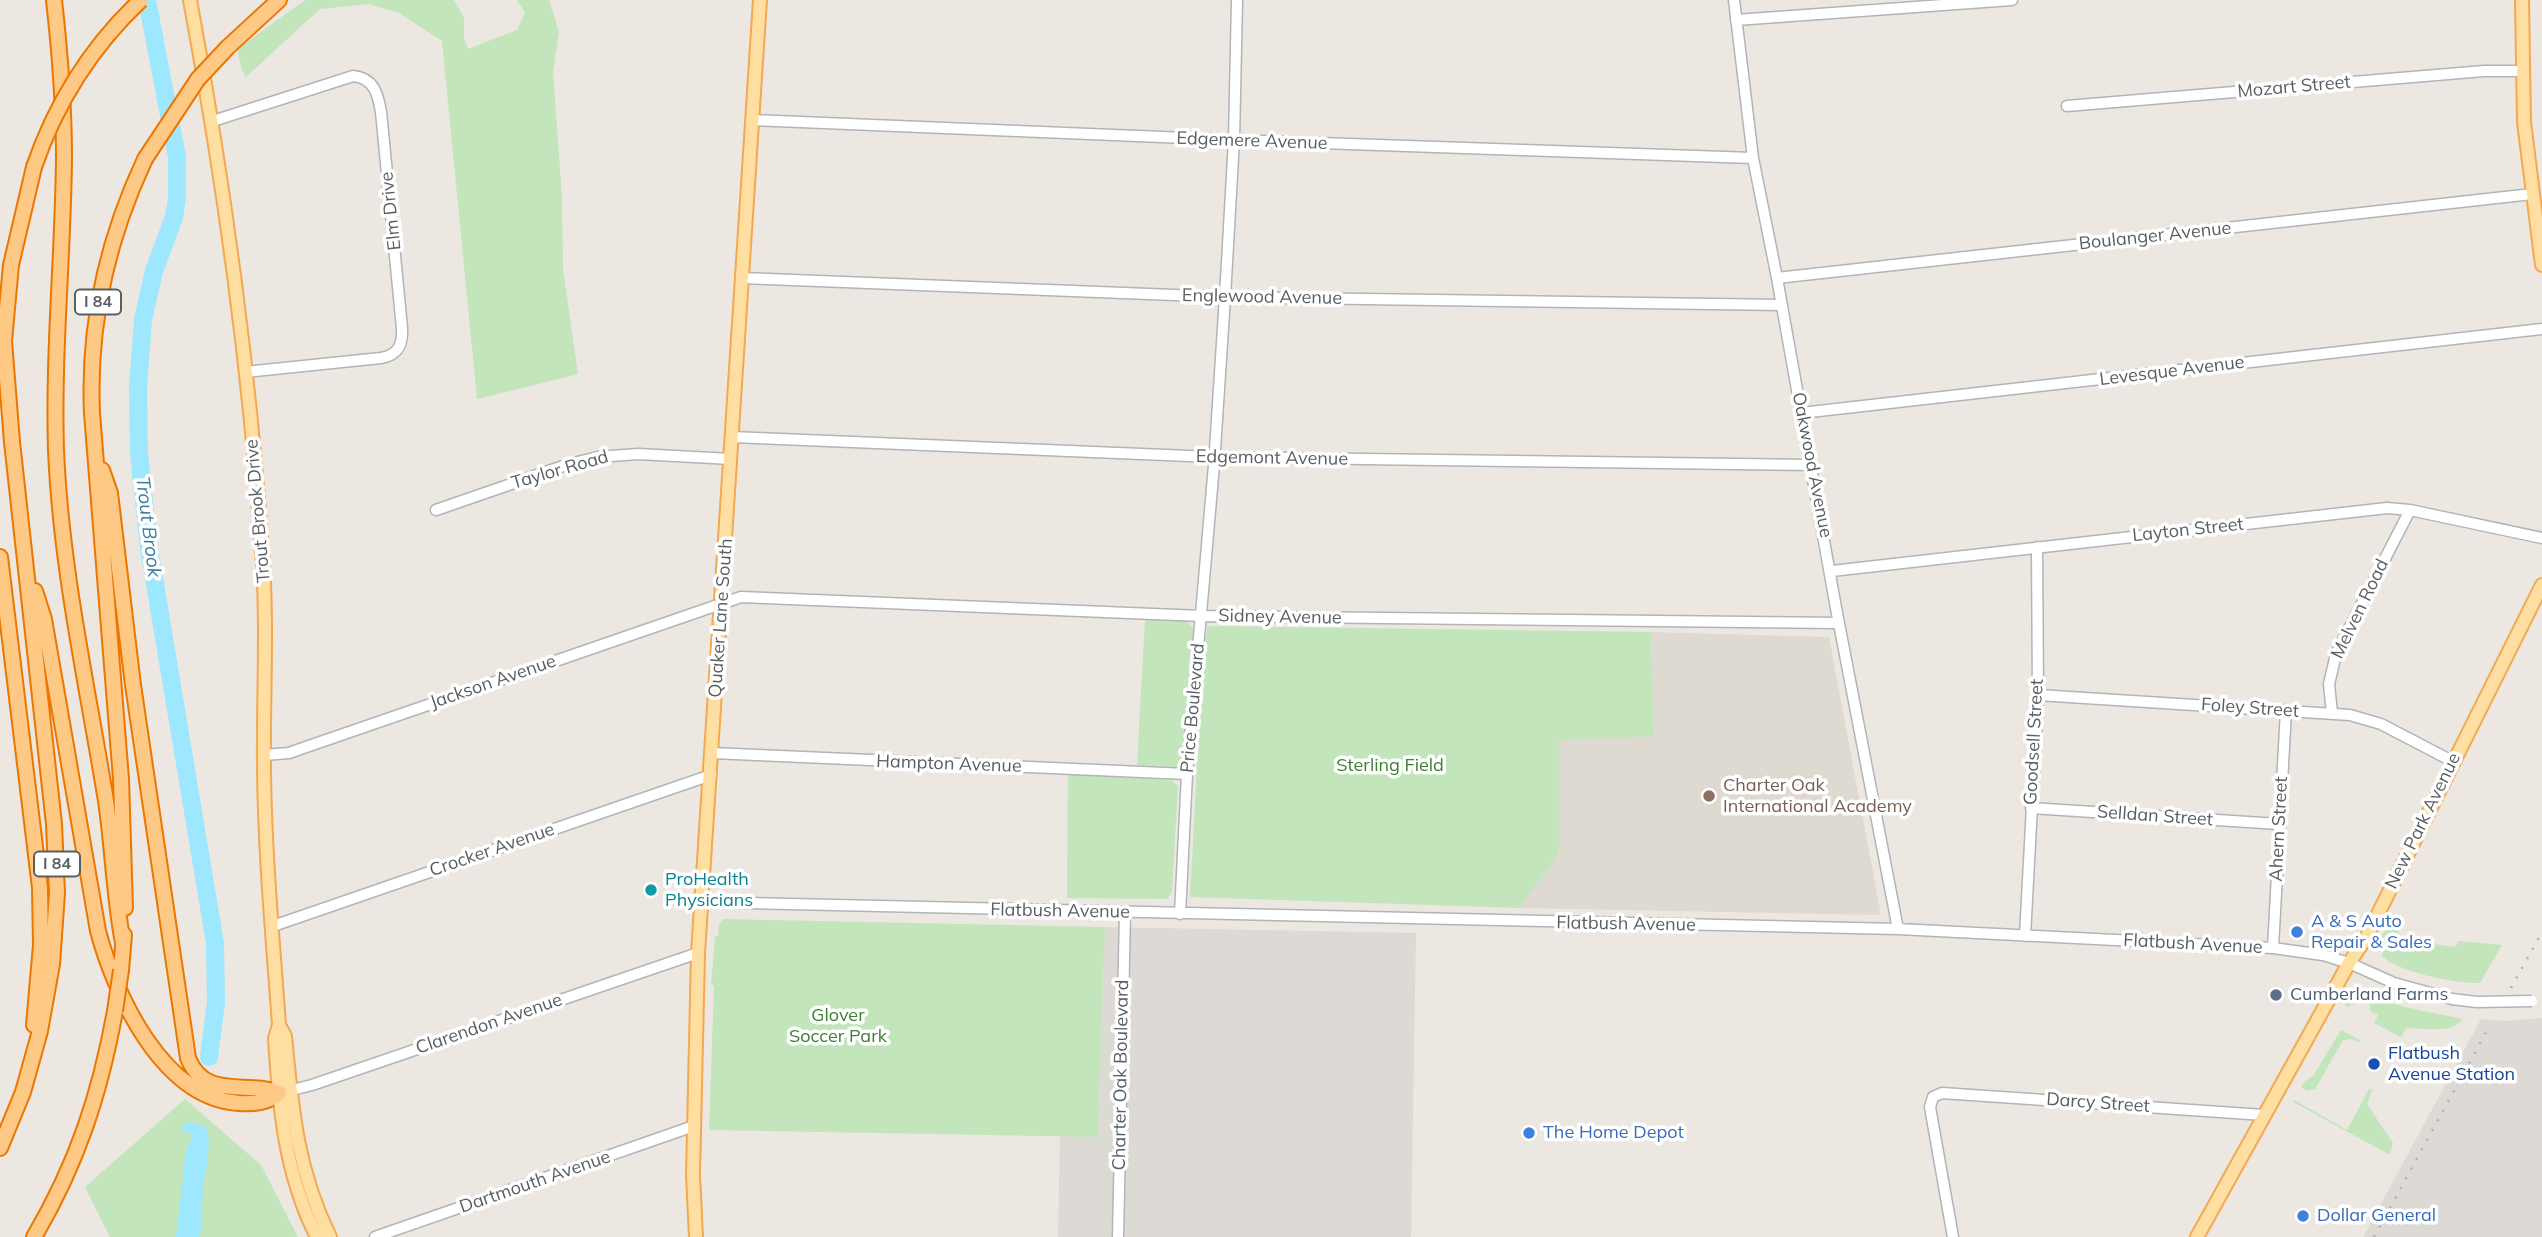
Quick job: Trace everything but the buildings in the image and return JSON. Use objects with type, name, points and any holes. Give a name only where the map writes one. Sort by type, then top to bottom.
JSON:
[{"type":"highway","points":[[54,0],[64,134],[56,398],[59,507],[69,599],[106,802],[123,943]]},
{"type":"highway","name":"I 84","points":[[0,1148],[31,1068],[40,1031],[52,964],[57,872],[9,411],[4,341],[10,265],[34,167],[54,117],[76,79],[108,35],[141,0]]},
{"type":"highway","name":"I 84","points":[[34,1237],[62,1186],[84,1136],[102,1074],[115,1011],[123,943],[125,888],[122,807],[91,383],[94,324],[102,280],[118,223],[145,159],[198,79],[279,0]]},
{"type":"highway","points":[[95,453],[110,493],[133,685],[188,1058],[199,1074],[218,1085],[235,1089],[285,1092]]},
{"type":"highway","points":[[0,556],[41,903],[41,945],[31,1068]]},
{"type":"highway","points":[[27,574],[44,620],[98,931],[122,998],[159,1055],[195,1090],[212,1098],[243,1104],[266,1101],[285,1092]]},
{"type":"main road","name":"Trout Brook Drive","points":[[190,0],[213,121],[228,223],[262,550],[266,624],[265,826],[279,1025],[275,1038],[304,1172],[330,1237]]},
{"type":"main road","name":"Quaker Lane South","points":[[696,1237],[694,1126],[698,953],[760,0]]},
{"type":"main road","points":[[2522,0],[2524,122],[2542,265]]},
{"type":"main road","name":"New Park Avenue","points":[[2197,1237],[2263,1115],[2349,963],[2366,938],[2542,585]]},
{"type":"main road","name":"Trout Brook Drive","points":[[285,1092],[289,1160],[300,1198],[317,1237]]},
{"type":"street","name":"Price Boulevard","points":[[1180,914],[1187,774],[1202,616],[1225,297],[1234,140],[1237,0]]},
{"type":"street","name":"Oakwood Avenue","points":[[1734,0],[1753,158],[1898,929]]},
{"type":"street","points":[[1736,20],[2012,0]]},
{"type":"street","name":"Mozart Street","points":[[2067,106],[2484,71],[2522,71]]},
{"type":"street","name":"Elm Drive","points":[[213,121],[353,76],[372,85],[381,112],[403,332],[400,347],[386,358],[245,372]]},
{"type":"street","name":"Edgemere Avenue","points":[[752,120],[1753,158]]},
{"type":"street","name":"Boulanger Avenue","points":[[1777,278],[2532,194]]},
{"type":"street","name":"Englewood Avenue","points":[[742,278],[1225,297],[1782,305]]},
{"type":"street","name":"Levesque Avenue","points":[[1801,413],[2542,328]]},
{"type":"street","name":"Edgemont Avenue","points":[[732,437],[1214,457],[1811,465]]},
{"type":"street","name":"Taylor Road","points":[[436,510],[569,464],[598,457],[649,454],[731,459]]},
{"type":"street","name":"Layton Street","points":[[1832,571],[2376,509],[2410,510],[2542,538]]},
{"type":"street","name":"Melven Road","points":[[2332,713],[2329,684],[2336,654],[2410,510]]},
{"type":"street","name":"Goodsell Street","points":[[2025,936],[2038,695],[2037,547]]},
{"type":"street","name":"Sidney Avenue","points":[[722,603],[741,597],[1202,616],[1839,623]]},
{"type":"street","name":"Jackson Avenue","points":[[264,755],[289,753],[722,603]]},
{"type":"street","name":"Foley Street","points":[[2038,695],[2350,715],[2381,724],[2452,761]]},
{"type":"street","name":"Ahern Street","points":[[2273,948],[2286,710]]},
{"type":"street","name":"Hampton Avenue","points":[[712,754],[1187,774]]},
{"type":"street","name":"Crocker Avenue","points":[[273,926],[711,775]]},
{"type":"street","name":"Selldan Street","points":[[2031,808],[2279,824]]},
{"type":"street","name":"Flatbush Avenue","points":[[702,902],[1898,929],[2273,948],[2323,955],[2349,963],[2394,984],[2452,999],[2537,1001]]},
{"type":"street","name":"Charter Oak Boulevard","points":[[1118,1237],[1125,913]]},
{"type":"street","name":"Clarendon Avenue","points":[[285,1092],[698,953]]},
{"type":"street","name":"Darcy Street","points":[[1953,1237],[1930,1107],[1933,1097],[1942,1093],[2263,1115]]},
{"type":"street","name":"Dartmouth Avenue","points":[[375,1237],[694,1126]]},
{"type":"shaded area","name":"Charter Oak International Academy","points":[[1651,632],[1829,637],[1879,915],[1520,908],[1559,853],[1559,739],[1654,736]]},
{"type":"shaded area","points":[[1105,927],[1416,933],[1411,1237],[1058,1237],[1060,1136],[1098,1136]]},
{"type":"shaded area","points":[[2542,1018],[2542,1237],[2363,1237],[2481,1019],[2507,1021]]},
{"type":"green space","points":[[305,0],[454,0],[464,18],[464,38],[468,49],[517,30],[525,13],[517,0],[549,0],[559,32],[553,71],[562,198],[563,270],[578,374],[477,399],[442,41],[399,13],[369,4],[320,9],[246,77],[237,49]]},
{"type":"green space","points":[[1145,619],[1186,621],[1195,630],[1188,743],[1185,761],[1178,767],[1137,765]]},
{"type":"green space","name":"Sterling Field","points":[[1207,626],[1651,632],[1654,736],[1559,740],[1559,853],[1520,908],[1190,897]]},
{"type":"green space","points":[[1068,774],[1171,780],[1178,786],[1172,891],[1167,899],[1067,898]]},
{"type":"green space","name":"Glover Soccer Park","points":[[723,919],[1105,927],[1098,1137],[709,1130],[714,985],[711,985],[715,937]]},
{"type":"green space","points":[[2389,922],[2394,925],[2403,940],[2456,947],[2458,941],[2502,945],[2480,983],[2443,979],[2400,967],[2381,955],[2383,953],[2380,940]]},
{"type":"green space","points":[[2364,995],[2463,1019],[2452,1027],[2406,1028],[2401,1037],[2374,1023],[2378,1015],[2370,1011],[2370,1004],[2357,1002],[2348,1007],[2344,1004],[2354,996]]},
{"type":"green space","points":[[2341,1030],[2360,1040],[2359,1043],[2351,1039],[2343,1040],[2315,1089],[2307,1091],[2301,1087],[2313,1076]]},
{"type":"green space","points":[[2369,1089],[2372,1090],[2367,1104],[2393,1143],[2390,1155],[2293,1102],[2294,1100],[2347,1130]]},
{"type":"green space","points":[[185,1099],[261,1165],[298,1237],[110,1237],[85,1187]]},
{"type":"water","points":[[188,1122],[205,1126],[209,1141],[201,1231],[200,1237],[176,1237],[186,1150],[192,1138],[191,1134],[180,1128]]},
{"type":"waterway","name":"Trout Brook","points":[[147,0],[177,157],[177,198],[174,217],[154,271],[143,320],[138,387],[139,454],[149,548],[215,943],[216,1002],[209,1057]]},
{"type":"railway","points":[[2511,988],[2542,932]]},
{"type":"railway","points":[[2374,1237],[2490,1025]]},
{"type":"place","name":"Charter Oak International Academy","points":[[1709,796]]},
{"type":"place","name":"ProHealth Physicians","points":[[651,890]]},
{"type":"place","name":"A & S Auto Repair & Sales","points":[[2297,932]]},
{"type":"place","name":"Cumberland Farms","points":[[2276,995]]},
{"type":"place","name":"Flatbush Avenue Station","points":[[2374,1064]]},
{"type":"place","name":"The Home Depot","points":[[1529,1133]]},
{"type":"place","name":"Dollar General","points":[[2303,1216]]}]
